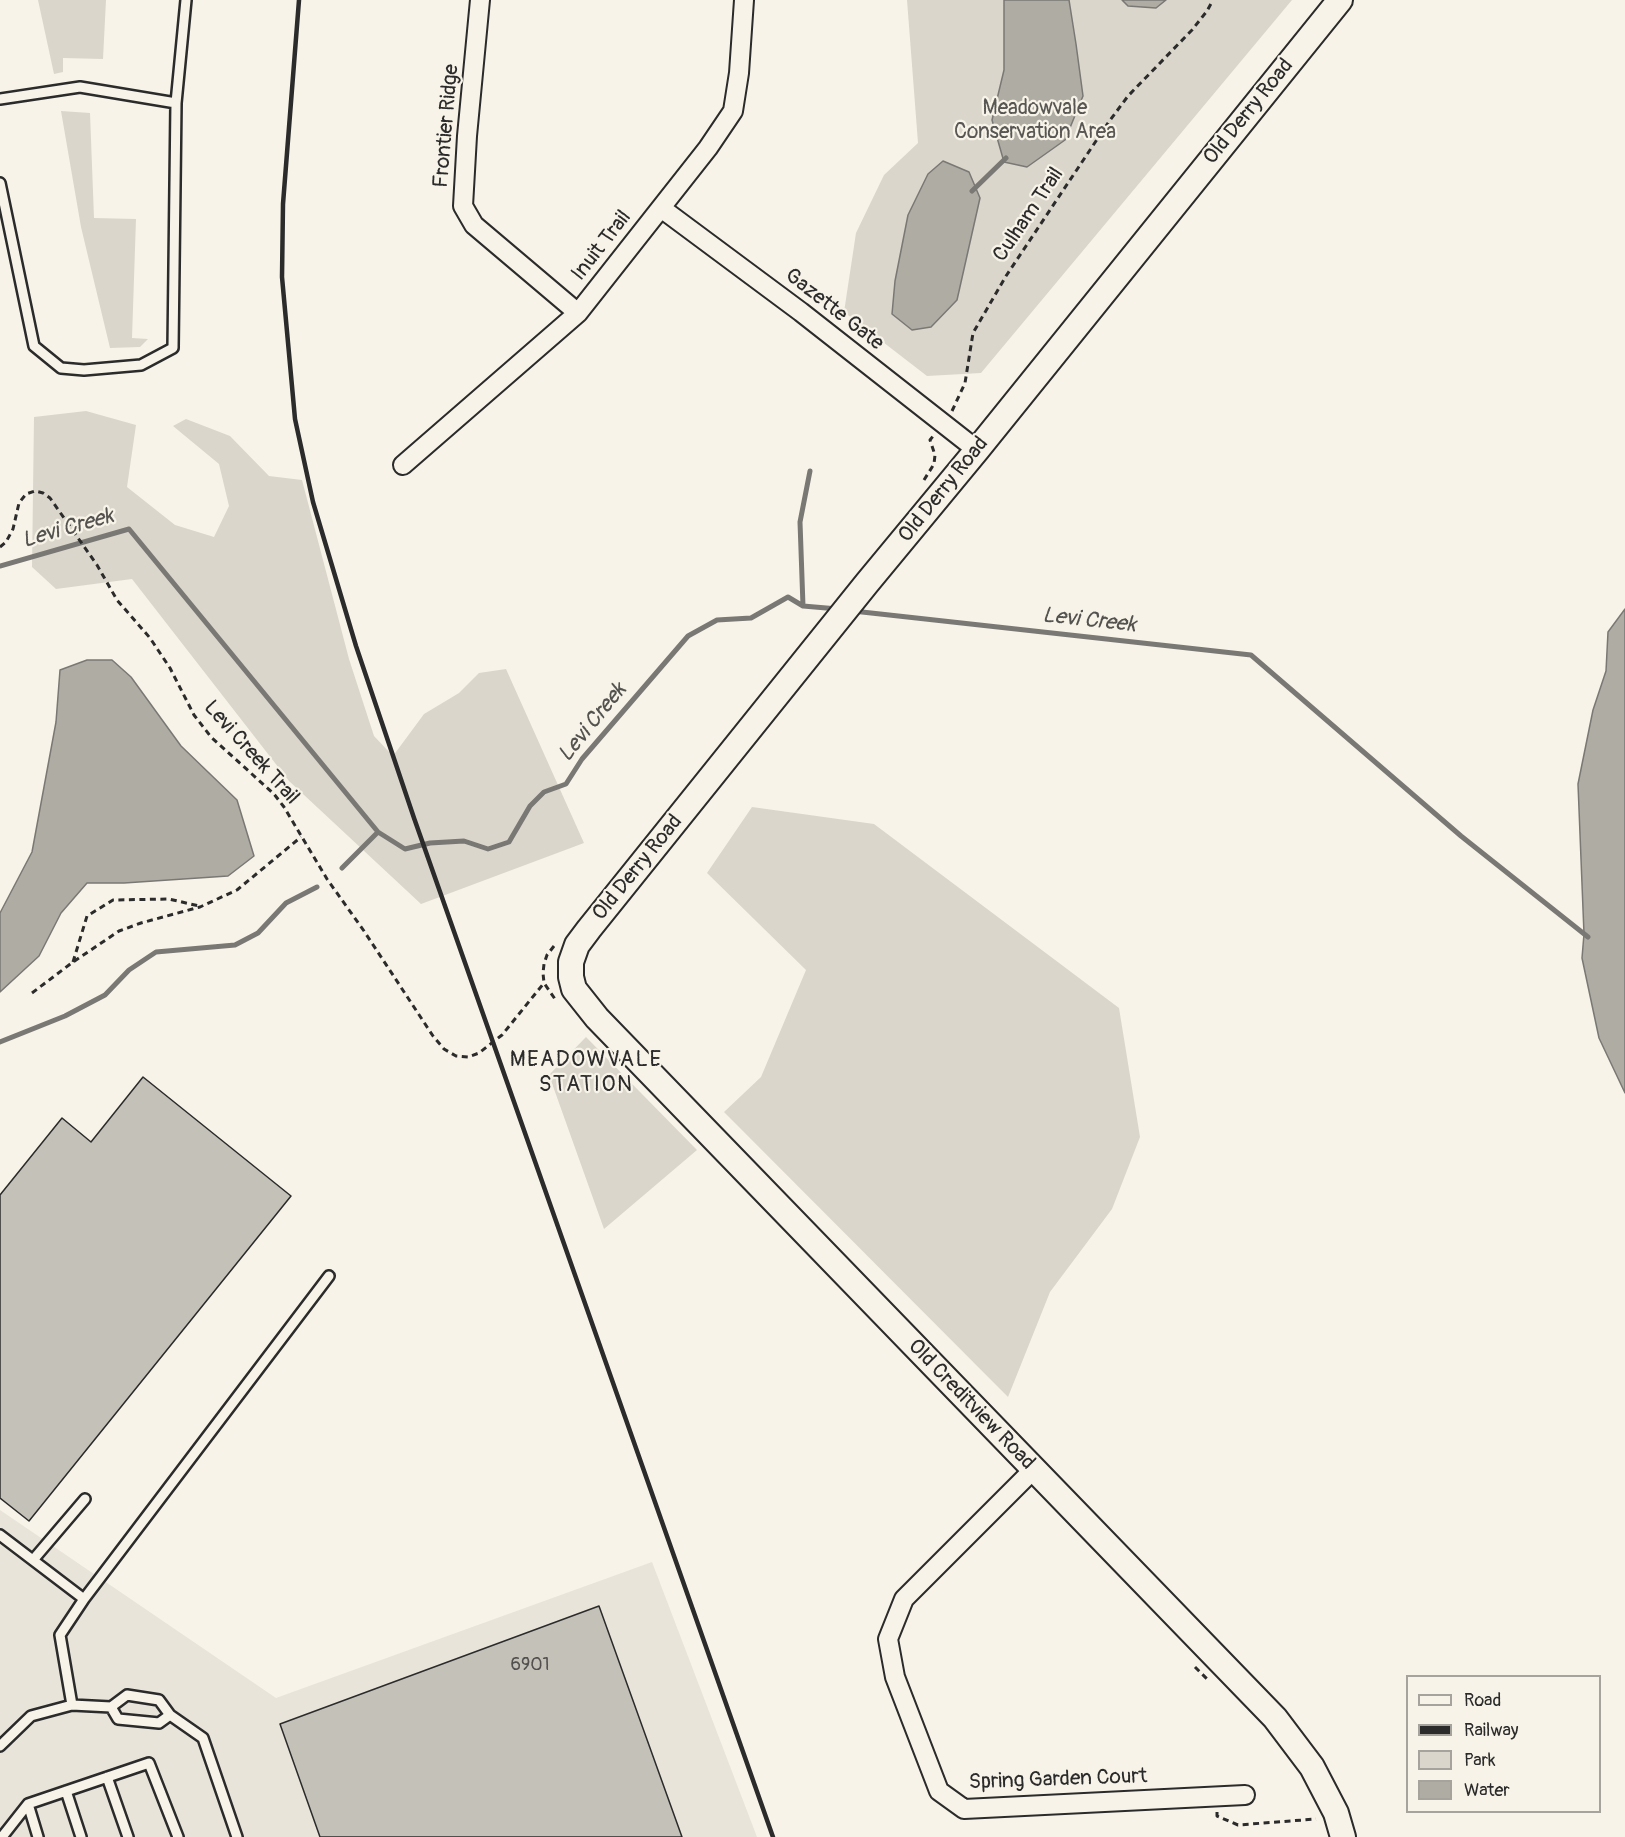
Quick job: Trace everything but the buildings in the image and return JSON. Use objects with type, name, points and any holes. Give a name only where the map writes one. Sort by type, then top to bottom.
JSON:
[{"type":"street","name":"Frontier Ridge","points":[[480,0],[463,206],[474,225],[578,313]]},
{"type":"street","name":"Inuit Trail","points":[[403,465],[578,313],[708,148],[733,111],[739,73],[744,0]]},
{"type":"street","name":"Old Derry Road","points":[[574,989],[571,962],[577,945],[816,646],[1340,0]]},
{"type":"street","name":"Gazette Gate","points":[[661,208],[801,312],[977,450]]},
{"type":"street","name":"Old Creditview Road","points":[[574,989],[584,1004],[605,1026],[1275,1718],[1312,1767],[1336,1813],[1343,1837]]},
{"type":"street","name":"Spring Garden Court","points":[[1033,1470],[904,1599],[888,1639],[895,1677],[939,1791],[964,1809],[1245,1795]]},
{"type":"lane","points":[[0,183],[34,346],[61,368],[84,370],[141,365],[173,348],[176,103],[186,0]]},
{"type":"lane","points":[[0,99],[80,87],[176,103]]},
{"type":"lane","points":[[72,1705],[60,1635],[84,1599],[329,1276]]},
{"type":"lane","points":[[33,1560],[85,1499]]},
{"type":"lane","points":[[0,1535],[84,1599]]},
{"type":"lane","points":[[0,1746],[31,1716],[72,1705],[111,1707],[127,1695],[159,1700],[170,1715],[203,1738],[237,1837]]},
{"type":"lane","points":[[111,1707],[118,1719],[159,1723],[170,1715]]},
{"type":"lane","points":[[2,1837],[28,1804],[149,1763],[178,1837]]},
{"type":"lane","points":[[107,1777],[128,1837]]},
{"type":"lane","points":[[66,1791],[81,1837]]},
{"type":"lane","points":[[28,1804],[38,1837]]},
{"type":"path","name":"Culham Trail","points":[[952,411],[965,383],[973,333],[1006,276],[1128,96],[1192,30],[1213,0]]},
{"type":"path","name":"Levi Creek Trail","points":[[0,547],[6,542],[13,529],[19,503],[26,494],[35,491],[43,493],[59,510],[97,565],[117,600],[150,639],[170,668],[194,715],[211,737],[274,794],[433,1036],[444,1049],[456,1056],[468,1057],[479,1053],[502,1035],[544,983]]},
{"type":"path","points":[[32,993],[73,962],[119,932],[141,923],[200,907],[237,890],[301,837]]},
{"type":"path","points":[[73,962],[87,916],[113,900],[169,899],[200,907]]},
{"type":"path","points":[[1215,1797],[1217,1816],[1238,1825],[1321,1819]]},
{"type":"shaded area","points":[[0,1510],[276,1698],[652,1562],[757,1837],[0,1837]]},
{"type":"green space","points":[[38,0],[106,0],[103,59],[63,58],[63,72],[54,74]]},
{"type":"green space","name":"Meadowvale Conservation Area","points":[[907,0],[1292,0],[981,373],[927,376],[844,312],[856,233],[884,175],[918,143]]},
{"type":"green space","points":[[61,111],[90,113],[94,218],[136,219],[132,338],[148,339],[140,347],[110,348],[81,227]]},
{"type":"green space","points":[[86,411],[136,425],[127,487],[175,525],[214,537],[229,506],[219,464],[173,426],[186,419],[230,436],[269,476],[302,480],[349,659],[374,736],[393,756],[424,714],[459,693],[479,673],[506,669],[584,843],[421,904],[289,781],[132,579],[56,589],[32,567],[34,417]]},
{"type":"green space","points":[[752,807],[874,824],[1119,1008],[1140,1137],[1112,1209],[1050,1292],[1008,1397],[724,1112],[761,1077],[806,970],[707,873]]},
{"type":"green space","points":[[586,1037],[697,1150],[604,1229],[549,1075]]},
{"type":"water","points":[[1004,0],[1069,0],[1076,44],[1083,96],[1065,140],[1027,167],[1004,162],[992,120],[1004,70]]},
{"type":"water","points":[[1122,0],[1166,0],[1156,8],[1128,6]]},
{"type":"water","points":[[943,161],[969,172],[980,198],[957,300],[931,327],[912,330],[892,314],[895,281],[908,215],[928,174]]},
{"type":"water","points":[[1625,609],[1625,1093],[1599,1038],[1582,958],[1584,934],[1578,784],[1593,710],[1606,671],[1608,632]]},
{"type":"water","points":[[87,660],[112,660],[131,677],[181,746],[237,800],[254,856],[228,876],[124,883],[87,883],[61,913],[39,956],[0,992],[0,913],[32,852],[56,722],[60,670]]},
{"type":"waterway","points":[[972,191],[1006,158]]},
{"type":"waterway","points":[[803,606],[800,522],[810,471]]},
{"type":"waterway","name":"Levi Creek","points":[[0,566],[129,529],[378,832],[405,849],[430,843],[464,841],[488,849],[509,842],[530,806],[544,792],[566,784],[582,759],[688,636],[717,620],[751,618],[788,597],[803,606],[838,609]]},
{"type":"waterway","points":[[853,611],[1251,655],[1461,836],[1588,937]]},
{"type":"waterway","points":[[342,868],[378,832]]},
{"type":"waterway","points":[[0,1042],[65,1016],[105,995],[129,970],[156,952],[235,945],[258,933],[286,903],[317,887]]},
{"type":"railway","points":[[299,0],[283,204],[282,277],[295,419],[313,502],[356,646],[414,818],[773,1837]]},
{"type":"district","name":"MEADOWVALE STATION","points":[[586,1072]]}]
